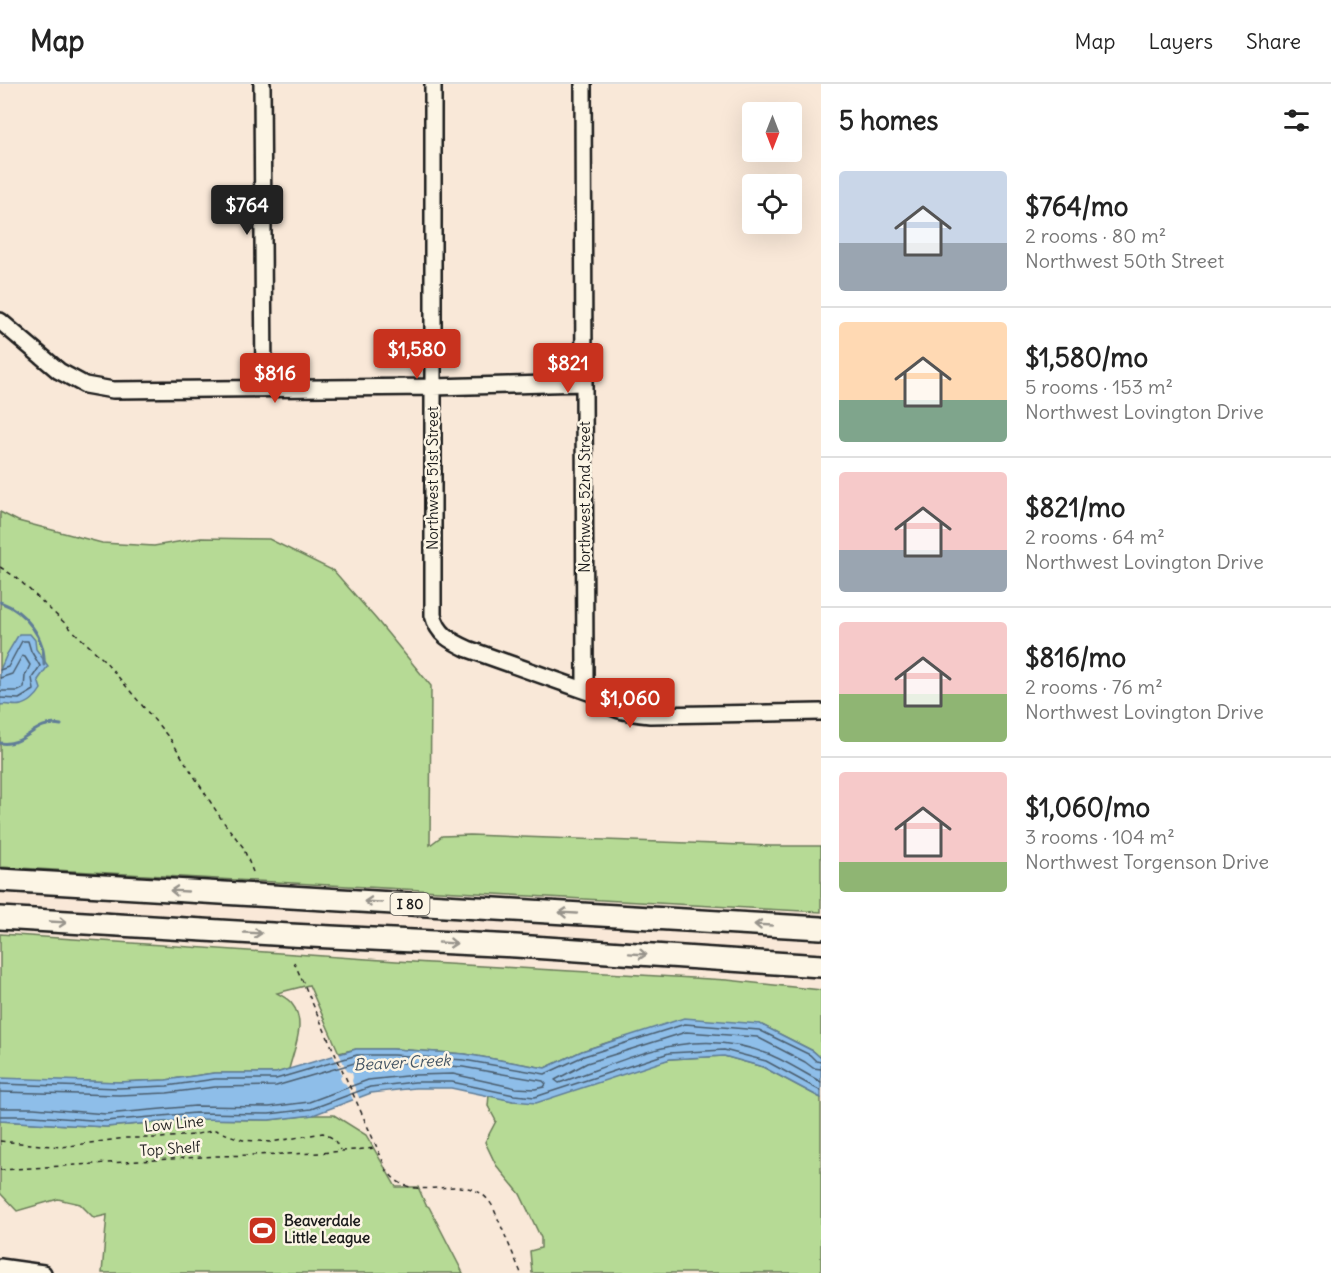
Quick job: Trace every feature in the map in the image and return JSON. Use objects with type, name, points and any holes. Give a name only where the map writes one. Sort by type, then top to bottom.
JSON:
[{"type":"highway","name":"I 80","points":[[0,880],[821,928]]},
{"type":"highway","points":[[0,918],[516,946],[821,966]]},
{"type":"highway","points":[[790,964],[821,973]]},
{"type":"street","points":[[262,84],[264,388]]},
{"type":"street","name":"Northwest 51st Street","points":[[433,84],[433,615],[441,633],[459,645],[592,693]]},
{"type":"street","name":"Northwest 52nd Street","points":[[583,84],[585,681],[592,693]]},
{"type":"street","points":[[0,321],[59,371],[85,385],[113,390],[585,383]]},
{"type":"street","points":[[592,693],[606,705],[615,709],[650,715],[821,712]]},
{"type":"street","points":[[0,1267],[39,1273]]},
{"type":"path","points":[[0,567],[16,578],[105,661],[144,706],[171,740],[222,820],[243,847],[253,872]]},
{"type":"path","points":[[294,962],[393,1180],[405,1186],[421,1189],[471,1188],[488,1199],[521,1273]]},
{"type":"path","name":"Low Line","points":[[0,1141],[61,1147],[126,1138],[193,1135],[215,1130],[243,1140],[271,1142],[323,1133],[334,1140],[341,1151]]},
{"type":"path","name":"Top Shelf","points":[[0,1170],[377,1148]]},
{"type":"green space","points":[[0,512],[18,521],[102,543],[154,546],[201,538],[269,539],[334,571],[431,686],[430,845],[442,836],[470,835],[821,846],[821,912],[0,867]]},
{"type":"green space","points":[[0,934],[396,961],[727,980],[821,990],[821,1058],[813,1051],[760,1024],[621,1038],[582,1051],[545,1068],[465,1054],[393,1049],[356,1049],[339,1053],[309,985],[277,993],[292,1004],[299,1019],[299,1027],[289,1069],[276,1073],[214,1073],[166,1080],[119,1082],[2,1079],[0,1078]]},
{"type":"green space","points":[[724,1056],[763,1067],[821,1098],[821,1273],[532,1273],[530,1251],[541,1248],[541,1238],[520,1194],[496,1165],[485,1142],[496,1121],[488,1106],[489,1095],[513,1101],[670,1059]]},
{"type":"green space","points":[[334,1115],[366,1135],[396,1187],[418,1187],[463,1273],[102,1273],[107,1215],[94,1218],[80,1204],[58,1199],[17,1211],[0,1193],[0,1121],[106,1127],[195,1119],[269,1120]]},
{"type":"water","points":[[19,634],[30,634],[35,640],[36,649],[48,666],[38,680],[41,689],[32,699],[18,705],[0,705],[0,670]]},
{"type":"water","name":"Beaver Creek","points":[[684,1018],[760,1024],[813,1051],[821,1058],[821,1098],[763,1067],[724,1056],[670,1059],[536,1103],[513,1101],[451,1088],[415,1088],[371,1093],[313,1115],[269,1120],[195,1119],[106,1127],[0,1121],[0,1078],[119,1082],[166,1080],[214,1073],[276,1073],[356,1049],[465,1054],[545,1068],[582,1051]]},
{"type":"pier","points":[[338,1051],[347,1071],[352,1073],[352,1081],[360,1100],[354,1102],[346,1084],[340,1078],[342,1074],[332,1053]]},
{"type":"waterway","points":[[0,602],[18,612],[32,627],[41,645],[44,665]]},
{"type":"waterway","points":[[0,743],[17,741],[44,726],[61,725]]},
{"type":"place","name":"Beaverdale Little League","points":[[263,1230]]}]
